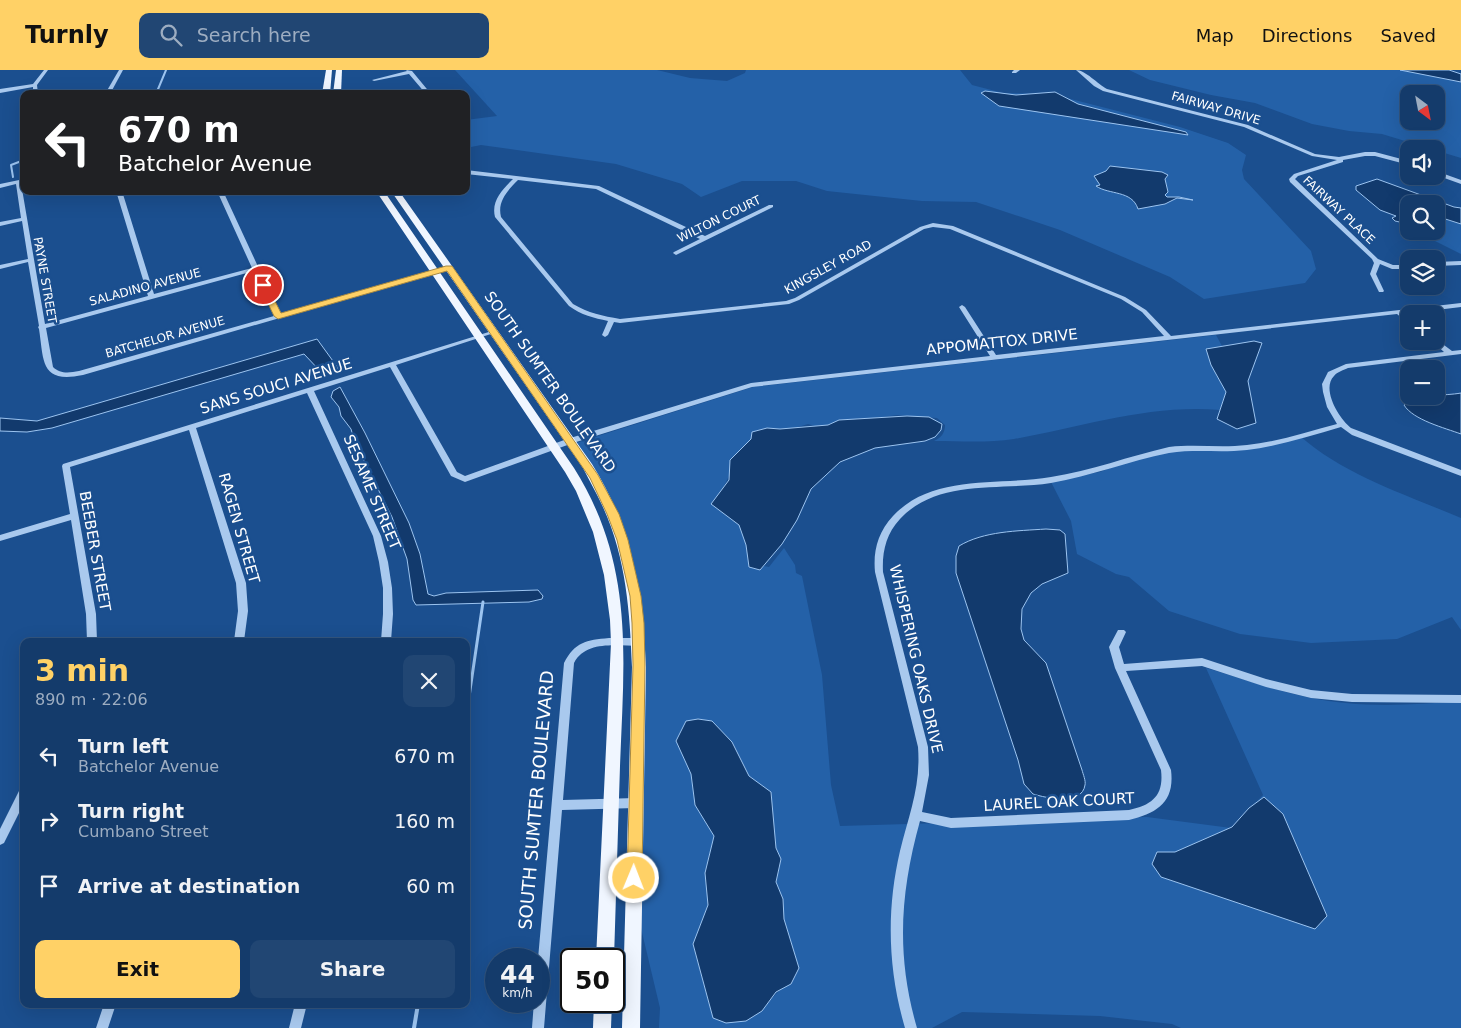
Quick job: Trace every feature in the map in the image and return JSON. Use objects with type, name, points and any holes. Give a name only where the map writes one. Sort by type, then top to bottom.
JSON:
[{"type":"main road","points":[[326,90],[329,70]]},
{"type":"main road","points":[[337,90],[339,70]]},
{"type":"main road","points":[[383,195],[580,487],[604,547],[615,596],[618,643],[605,948]]},
{"type":"main road","name":"SOUTH SUMTER BOULEVARD","points":[[398,195],[570,441],[600,488],[623,540],[636,596],[639,642],[631,1028]]},
{"type":"main road","points":[[602,1028],[603,1013]]},
{"type":"street","points":[[36,90],[35,85],[46,70]]},
{"type":"street","points":[[109,90],[121,70]]},
{"type":"street","name":"FAIRWAY DRIVE","points":[[1078,70],[1104,90],[1246,126],[1302,152],[1325,158],[1339,159],[1375,154],[1400,161]]},
{"type":"street","points":[[374,80],[409,71],[426,90]]},
{"type":"street","points":[[0,91],[35,85]]},
{"type":"street","points":[[1302,152],[1309,156],[1314,164],[1313,168],[1306,172]]},
{"type":"street","name":"FAIRWAY PLACE","points":[[1354,156],[1293,177],[1293,182],[1374,258],[1384,264],[1400,267]]},
{"type":"street","points":[[470,172],[597,187],[705,239]]},
{"type":"street","points":[[1445,176],[1461,182]]},
{"type":"street","name":"KINGSLEY ROAD","points":[[518,177],[497,201],[498,217],[571,305],[585,313],[612,320],[638,320],[787,303],[922,228],[939,225],[951,227],[1124,298],[1144,311],[1168,337]]},
{"type":"street","points":[[0,186],[20,181]]},
{"type":"street","name":"PAYNE STREET","points":[[21,195],[22,219],[48,367],[50,370],[60,374]]},
{"type":"street","points":[[120,195],[152,297]]},
{"type":"street","points":[[222,195],[278,316]]},
{"type":"street","name":"WILTON COURT","points":[[676,253],[771,206]]},
{"type":"street","points":[[0,224],[22,219]]},
{"type":"street","points":[[1374,258],[1377,263],[1373,272],[1381,291]]},
{"type":"street","points":[[0,267],[30,260]]},
{"type":"street","points":[[1445,264],[1461,264]]},
{"type":"street","name":"BATCHELOR AVENUE","points":[[60,374],[80,373],[449,268]]},
{"type":"street","name":"SALADINO AVENUE","points":[[41,326],[255,269]]},
{"type":"street","name":"FAIRWAY PLACE","points":[[1373,272],[1400,269]]},
{"type":"street","name":"APPOMATTOX DRIVE","points":[[1445,307],[1461,305]]},
{"type":"street","points":[[962,307],[994,357]]},
{"type":"street","name":"APPOMATTOX DRIVE","points":[[392,364],[456,477],[468,478],[510,461],[570,441],[751,385],[1400,312]]},
{"type":"street","points":[[605,335],[612,320]]},
{"type":"street","name":"SANS SOUCI AVENUE","points":[[66,466],[494,332]]},
{"type":"street","points":[[1445,348],[1451,354]]},
{"type":"street","points":[[1461,352],[1354,365],[1335,371],[1328,377],[1326,387],[1335,417],[1341,425],[1356,433],[1461,473]]},
{"type":"street","name":"SESAME STREET","points":[[310,389],[376,536],[383,556],[388,596],[386,638]]},
{"type":"street","name":"WHISPERING OAKS DRIVE","points":[[911,1028],[902,998],[896,950],[902,870],[925,778],[923,747],[877,564],[883,536],[901,513],[926,496],[953,489],[1052,480],[1170,450],[1253,447],[1341,425]]},
{"type":"street","name":"RAGEN STREET","points":[[192,426],[241,583],[243,611],[239,638]]},
{"type":"street","name":"BEEBER STREET","points":[[66,466],[91,614],[92,638]]},
{"type":"street","points":[[0,538],[73,516]]},
{"type":"street","name":"LAUREL OAK COURT","points":[[916,816],[951,823],[1129,815],[1145,811],[1157,804],[1163,798],[1167,787],[1166,770],[1120,668],[1114,647],[1121,632]]},
{"type":"street","name":"SOUTH SUMTER BOULEVARD","points":[[538,1028],[571,658],[576,650],[585,646],[639,642]]},
{"type":"street","points":[[1120,668],[1202,662],[1266,683],[1311,694],[1352,698],[1461,699]]},
{"type":"street","points":[[0,840],[20,800]]},
{"type":"street","points":[[557,805],[636,803]]},
{"type":"street","points":[[102,1028],[109,1008]]},
{"type":"street","points":[[295,1028],[300,1008]]},
{"type":"shaded area","points":[[455,70],[657,70],[690,78],[727,81],[745,73],[746,70],[960,70],[972,85],[1003,93],[1051,94],[1180,127],[1228,143],[1246,155],[1242,170],[1244,179],[1311,251],[1316,269],[1305,283],[1204,299],[1170,277],[1060,230],[976,202],[922,201],[827,191],[796,181],[742,181],[701,197],[682,184],[616,164],[481,145],[470,147],[470,119],[497,116]]},
{"type":"shaded area","points":[[1129,70],[1427,70],[1461,82],[1461,158],[1445,153],[1445,140],[1402,140],[1382,134],[1349,131],[1312,124],[1255,103],[1211,95],[1150,80]]},
{"type":"shaded area","points":[[1400,70],[1449,70],[1461,74],[1461,82]]},
{"type":"shaded area","points":[[985,91],[1016,95],[1055,92],[1078,104],[1186,132],[1188,135],[999,106],[981,93]]},
{"type":"shaded area","points":[[1110,166],[1162,172],[1168,175],[1165,179],[1168,192],[1165,195],[1167,197],[1179,197],[1193,200],[1177,198],[1165,204],[1138,209],[1135,203],[1126,196],[1096,186],[1100,185],[1094,176],[1106,171]]},
{"type":"shaded area","points":[[1377,179],[1421,195],[1400,195],[1400,222],[1392,218],[1396,216],[1380,210],[1356,190],[1356,186]]},
{"type":"shaded area","points":[[1445,204],[1461,208],[1461,224],[1445,219]]},
{"type":"shaded area","points":[[1445,219],[1461,224],[1461,254],[1433,240],[1445,240]]},
{"type":"shaded area","points":[[1216,335],[1222,346],[1206,350],[1226,392],[1220,410],[1168,410],[1142,413],[1014,439],[984,441],[934,441],[942,435],[945,428],[945,425],[937,418],[897,415],[861,420],[840,420],[822,428],[808,424],[785,431],[729,476],[717,500],[734,515],[758,565],[769,567],[784,548],[795,565],[796,573],[802,576],[822,675],[831,785],[840,826],[1147,817],[1231,828],[1188,847],[1228,833],[1263,795],[1206,668],[1275,689],[1328,701],[1389,705],[1461,701],[1461,1028],[1181,1028],[1172,1024],[1100,1016],[962,1012],[932,1028],[659,1028],[660,1008],[640,924],[645,646],[641,596],[631,552],[618,513],[599,476],[576,443],[753,387]],"holes":[[[712,721],[732,742],[749,776],[771,792],[776,848],[781,859],[776,882],[783,899],[784,919],[798,970],[762,1011],[713,1018],[693,945],[708,905],[705,873],[714,836],[695,805],[691,774]]]},
{"type":"shaded area","points":[[317,339],[338,368],[331,375],[321,372],[304,354],[52,428],[27,432],[0,431],[0,418],[37,421]]},
{"type":"shaded area","points":[[1254,341],[1262,343],[1248,381],[1256,423],[1237,429],[1217,419],[1226,392],[1211,365],[1206,349]]},
{"type":"shaded area","points":[[340,387],[409,523],[420,554],[428,594],[434,596],[446,593],[538,590],[543,596],[542,599],[529,602],[416,605],[413,600],[407,559],[392,517],[355,443],[351,429],[341,416],[339,407],[331,397],[333,391]]},
{"type":"shaded area","points":[[1461,393],[1461,434],[1414,415],[1404,405],[1445,405],[1445,395]]},
{"type":"shaded area","points":[[907,416],[929,417],[942,424],[941,430],[935,437],[925,441],[875,448],[840,462],[811,489],[797,520],[782,544],[760,570],[749,567],[746,545],[739,525],[711,504],[729,480],[730,460],[751,439],[752,432],[767,428],[780,429],[828,425],[839,420]]},
{"type":"shaded area","points":[[1300,436],[1317,450],[1356,473],[1461,518],[1461,630],[1452,617],[1397,639],[1311,643],[1240,634],[1169,611],[1129,577],[1116,574],[1077,554],[1071,521],[1050,480],[1100,472],[1133,459],[1172,450],[1243,448]]},
{"type":"shaded area","points":[[1060,530],[1065,534],[1068,573],[1042,584],[1031,593],[1022,609],[1021,629],[1024,640],[1046,663],[1085,782],[1082,792],[1077,796],[1063,799],[1033,794],[1024,784],[1018,760],[956,573],[956,556],[959,546],[969,541],[979,537],[1012,531]]},
{"type":"shaded area","points":[[698,719],[712,721],[732,742],[749,776],[771,792],[776,848],[781,859],[776,882],[783,899],[784,919],[799,968],[791,984],[776,992],[762,1011],[746,1021],[726,1023],[713,1018],[693,944],[708,905],[705,873],[714,836],[695,805],[691,774],[676,741],[686,721]]},
{"type":"shaded area","points":[[1264,797],[1283,814],[1327,916],[1315,929],[1161,877],[1152,864],[1157,852],[1175,852],[1232,827],[1249,808]]},
{"type":"waterway","points":[[158,90],[166,70]]},
{"type":"waterway","points":[[13,177],[11,165],[20,162]]},
{"type":"waterway","points":[[470,690],[483,602]]},
{"type":"waterway","points":[[414,1028],[417,1008]]},
{"type":"route","points":[[263,285],[278,316],[449,268],[588,467],[607,501],[623,540],[636,596],[639,665],[634,878]]}]
